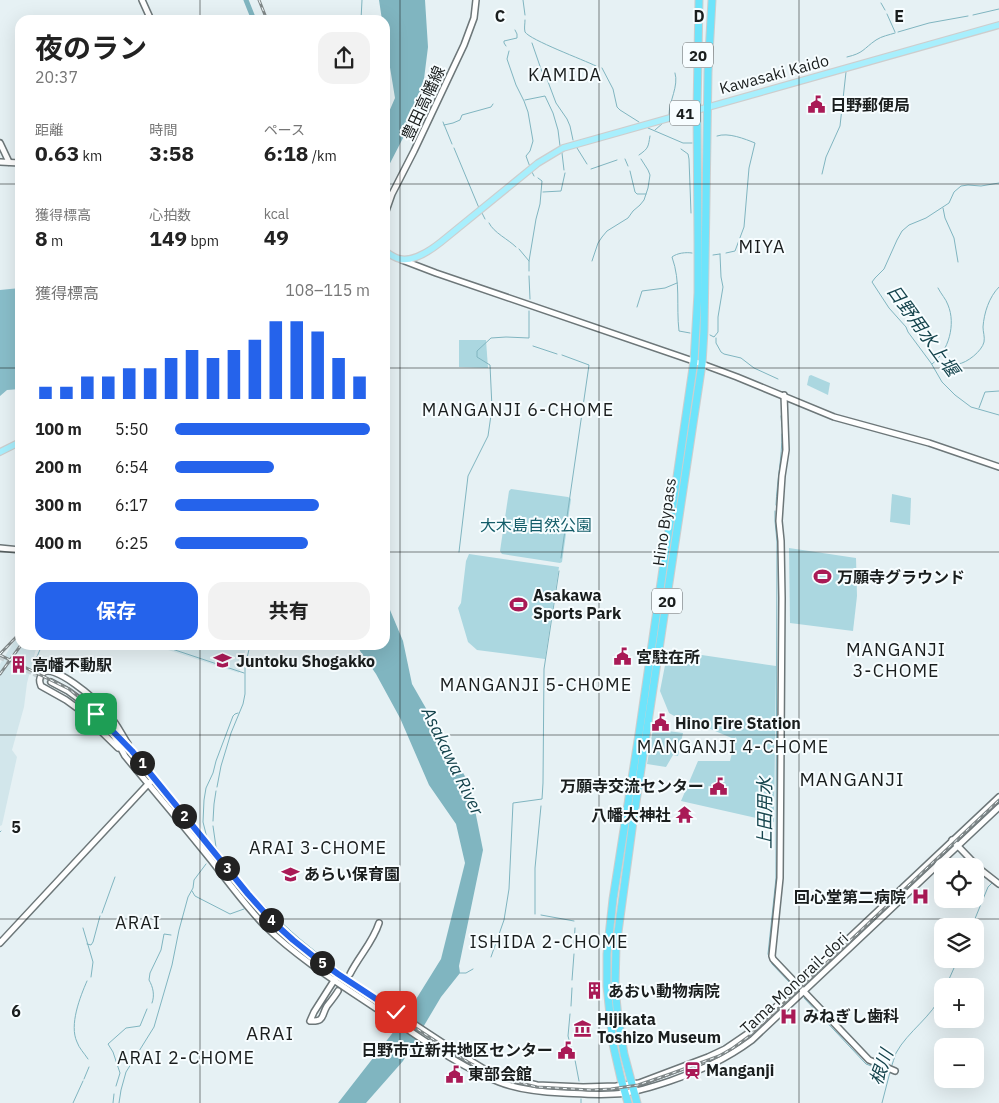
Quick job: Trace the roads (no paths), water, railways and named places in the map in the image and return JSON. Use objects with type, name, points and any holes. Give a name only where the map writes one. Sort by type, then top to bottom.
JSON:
[{"type":"highway","name":"Hino Bypass","points":[[628,1103],[613,1044],[608,1003],[607,968],[609,934],[694,361],[698,293],[697,110],[699,0]]},
{"type":"highway","name":"Hino Bypass","points":[[637,1103],[624,1054],[618,1018],[615,977],[617,937],[657,656],[702,364],[712,0]]},
{"type":"main road","points":[[142,0],[149,15]]},
{"type":"main road","name":"豊田高幡線","points":[[390,200],[464,45],[474,18],[476,0]]},
{"type":"main road","name":"Kawasaki Kaido","points":[[400,259],[412,258],[434,248],[538,163],[563,148],[999,25]]},
{"type":"main road","points":[[0,143],[9,162]]},
{"type":"main road","points":[[0,162],[15,163]]},
{"type":"main road","points":[[390,254],[436,273],[694,361],[834,417],[929,443],[999,467]]},
{"type":"main road","points":[[784,396],[786,450],[779,521],[782,541],[780,878],[772,956],[869,1060],[895,1071]]},
{"type":"main road","points":[[0,452],[15,444]]},
{"type":"main road","points":[[0,548],[15,550]]},
{"type":"main road","points":[[126,756],[78,708],[41,686],[39,682],[45,671],[57,674],[75,684],[96,700],[107,712],[132,751]]},
{"type":"main road","points":[[51,682],[83,702],[132,751]]},
{"type":"main road","points":[[110,730],[126,756]]},
{"type":"main road","name":"Tama Monorail-dori","points":[[132,751],[272,921],[293,940],[338,974],[484,1069],[503,1077],[536,1085],[624,1089]]},
{"type":"main road","name":"Tama Monorail-dori","points":[[126,756],[241,899],[288,946],[334,980],[467,1067],[501,1083],[536,1092],[599,1095],[624,1089],[654,1086],[714,1064],[734,1053],[752,1040],[999,807]]},
{"type":"main road","points":[[0,943],[154,778]]},
{"type":"main road","name":"Tama Monorail-dori","points":[[632,1088],[645,1080],[708,1057],[731,1046],[747,1034],[999,797]]},
{"type":"main road","points":[[952,840],[981,870],[996,882]]},
{"type":"main road","points":[[350,974],[360,955],[371,941],[379,923]]},
{"type":"main road","points":[[338,974],[310,1021],[318,1021],[323,1017],[328,1005],[338,991]]},
{"type":"water","points":[[379,0],[425,0],[428,47],[421,103],[390,163],[390,110],[395,98],[390,68],[390,15],[381,15]]},
{"type":"water","name":"Asakawa River","points":[[390,610],[403,641],[412,684],[470,785],[483,850],[459,966],[460,973],[441,997],[403,1061],[366,1103],[338,1103],[405,1017],[441,959],[465,863],[456,824],[429,785],[400,718],[376,674],[359,650],[390,650]]},
{"type":"waterway","points":[[246,0],[252,15]]},
{"type":"waterway","points":[[361,15],[362,0]]},
{"type":"waterway","name":"上田用水","points":[[523,0],[525,15]]},
{"type":"waterway","points":[[881,3],[885,10]]},
{"type":"waterway","points":[[973,15],[999,9]]},
{"type":"waterway","points":[[887,14],[895,32]]},
{"type":"waterway","points":[[898,32],[929,23],[968,16]]},
{"type":"waterway","name":"上田用水","points":[[525,20],[525,32],[529,36],[596,66]]},
{"type":"waterway","points":[[506,46],[504,41],[517,38],[515,30]]},
{"type":"waterway","points":[[847,57],[860,52],[878,39],[895,33]]},
{"type":"waterway","points":[[532,43],[556,103],[570,126],[573,140]]},
{"type":"waterway","points":[[509,51],[507,59],[528,112],[533,141],[530,151],[526,156],[530,167]]},
{"type":"waterway","name":"上田用水","points":[[602,68],[613,89],[617,107],[639,122]]},
{"type":"waterway","points":[[822,174],[826,157],[840,126],[846,72]]},
{"type":"waterway","points":[[669,115],[676,83],[675,73]]},
{"type":"waterway","points":[[525,100],[545,96],[553,113],[560,146]]},
{"type":"waterway","points":[[444,125],[460,120],[462,115],[491,107],[493,104]]},
{"type":"waterway","points":[[443,122],[452,144]]},
{"type":"waterway","points":[[655,130],[663,123]]},
{"type":"waterway","name":"上田用水","points":[[648,128],[683,143],[692,143]]},
{"type":"waterway","name":"上田用水","points":[[717,136],[731,135],[755,143],[749,168],[744,227],[735,251],[726,253]]},
{"type":"waterway","points":[[639,155],[648,147],[650,136]]},
{"type":"waterway","points":[[454,148],[479,208]]},
{"type":"waterway","points":[[577,148],[587,164]]},
{"type":"waterway","points":[[681,149],[688,154],[689,159],[691,213]]},
{"type":"waterway","points":[[562,153],[564,170]]},
{"type":"waterway","points":[[625,159],[628,166]]},
{"type":"waterway","points":[[592,261],[598,243],[607,231],[628,218],[644,200],[650,175],[641,159]]},
{"type":"waterway","points":[[591,169],[617,160]]},
{"type":"waterway","points":[[630,171],[635,192],[637,194],[646,194]]},
{"type":"waterway","points":[[532,172],[534,176]]},
{"type":"waterway","points":[[543,192],[561,191],[565,173]]},
{"type":"waterway","points":[[529,271],[529,261],[540,204],[542,181],[538,178]]},
{"type":"waterway","name":"日野用水上堰","points":[[999,183],[981,186],[961,186],[954,192],[949,203],[926,218],[909,225],[902,231],[884,269],[872,282],[889,308],[906,327],[942,382],[971,407],[999,415]]},
{"type":"waterway","points":[[943,208],[945,218],[954,238],[958,262]]},
{"type":"waterway","points":[[482,213],[485,219]]},
{"type":"waterway","points":[[489,223],[494,230],[516,247]]},
{"type":"waterway","points":[[519,249],[529,261]]},
{"type":"waterway","name":"上田用水","points":[[690,333],[679,331],[677,285],[672,257],[682,253],[692,253]]},
{"type":"waterway","name":"上田用水","points":[[713,255],[720,254]]},
{"type":"waterway","points":[[710,335],[714,337],[718,332],[718,317],[723,287],[720,254]]},
{"type":"waterway","points":[[529,276],[530,299]]},
{"type":"waterway","points":[[637,307],[642,291],[665,288],[677,283]]},
{"type":"waterway","points":[[940,355],[958,364],[970,359],[977,353],[984,342],[983,327],[986,311],[992,296],[999,287]]},
{"type":"waterway","points":[[932,364],[938,359],[947,345],[951,329],[948,305],[938,288]]},
{"type":"waterway","points":[[459,552],[468,476],[488,436],[492,408],[490,365],[477,357],[477,351],[491,338],[529,338],[529,311]]},
{"type":"waterway","name":"上田用水","points":[[716,338],[716,343],[724,354],[741,358],[754,368],[778,379]]},
{"type":"waterway","points":[[533,346],[557,354]]},
{"type":"waterway","points":[[561,558],[589,365],[562,355]]},
{"type":"waterway","points":[[979,408],[985,392],[999,391]]},
{"type":"waterway","name":"上田用水","points":[[781,416],[782,427]]},
{"type":"waterway","name":"上田用水","points":[[776,505],[782,434]]},
{"type":"waterway","name":"上田用水","points":[[775,511],[777,542],[776,878],[768,954],[772,964],[792,985]]},
{"type":"waterway","points":[[491,957],[504,920],[509,889],[513,803],[542,799],[544,669],[559,571]]},
{"type":"waterway","points":[[36,659],[40,650]]},
{"type":"waterway","points":[[175,650],[244,673]]},
{"type":"waterway","points":[[217,787],[231,733],[243,704],[245,667],[249,650]]},
{"type":"waterway","points":[[207,838],[203,822],[206,788],[233,716],[238,713]]},
{"type":"waterway","points":[[213,821],[216,791]]},
{"type":"waterway","points":[[535,914],[535,868],[541,806]]},
{"type":"waterway","points":[[213,826],[218,850]]},
{"type":"waterway","points":[[222,855],[233,869]]},
{"type":"waterway","points":[[119,1103],[126,1072],[154,1027],[172,965],[188,897],[193,888],[194,880],[206,864]]},
{"type":"waterway","points":[[238,876],[283,924],[346,975]]},
{"type":"waterway","points":[[102,913],[115,877]]},
{"type":"waterway","name":"根川","points":[[975,918],[988,887],[994,881]]},
{"type":"waterway","points":[[192,891],[195,896],[230,914],[244,909]]},
{"type":"waterway","points":[[541,915],[574,921]]},
{"type":"waterway","points":[[87,944],[91,945],[93,942],[100,916]]},
{"type":"waterway","points":[[83,928],[93,962],[91,977]]},
{"type":"waterway","points":[[574,945],[575,928]]},
{"type":"waterway","points":[[152,1003],[153,994],[149,980],[150,973],[161,950],[164,934],[171,935]]},
{"type":"waterway","points":[[572,980],[574,954]]},
{"type":"waterway","name":"根川","points":[[950,978],[954,968]]},
{"type":"waterway","points":[[460,973],[466,973],[473,969]]},
{"type":"waterway","points":[[87,981],[76,1011],[74,1028],[78,1044],[88,1059]]},
{"type":"waterway","points":[[571,1006],[572,988]]},
{"type":"waterway","points":[[327,1002],[333,994]]},
{"type":"waterway","name":"上田用水","points":[[804,998],[866,1064],[890,1073]]},
{"type":"waterway","name":"根川","points":[[891,1068],[901,1045],[934,1007]]},
{"type":"waterway","points":[[116,1086],[120,1073],[113,1052],[108,1044],[126,1028],[140,1026],[147,1009]]},
{"type":"waterway","points":[[319,1016],[322,1010]]},
{"type":"waterway","points":[[570,1014],[568,1036],[572,1051]]},
{"type":"waterway","points":[[575,1060],[579,1081]]},
{"type":"waterway","points":[[84,1079],[89,1067]]},
{"type":"waterway","name":"根川","points":[[882,1103],[890,1072]]},
{"type":"waterway","points":[[73,1103],[83,1081]]},
{"type":"waterway","points":[[113,1103],[114,1094]]},
{"type":"tunnel","points":[[0,657],[51,682]]},
{"type":"tunnel","points":[[338,991],[350,974]]},
{"type":"railway","points":[[259,0],[265,15]]},
{"type":"railway","points":[[0,654],[15,638]]},
{"type":"railway","points":[[0,674],[17,650]]},
{"type":"railway","points":[[0,655],[69,689],[92,708],[116,733],[245,896],[289,940],[339,978],[468,1062],[505,1079],[537,1087],[592,1090],[638,1085],[719,1056],[733,1048],[748,1037],[999,800]]},
{"type":"place","name":"日野郵便局","points":[[816,105]]},
{"type":"place","name":"万願寺グラウンド","points":[[823,577]]},
{"type":"place","name":"Asakawa Sports Park","points":[[519,604]]},
{"type":"place","name":"宮駐在所","points":[[622,657]]},
{"type":"place","name":"Juntoku Shogakko","points":[[222,661]]},
{"type":"place","name":"高幡不動駅","points":[[18,665]]},
{"type":"place","name":"Hino Fire Station","points":[[661,723]]},
{"type":"place","name":"万願寺交流センター","points":[[718,786]]},
{"type":"place","name":"八幡大神社","points":[[685,815]]},
{"type":"place","name":"あらい保育園","points":[[290,874]]},
{"type":"place","name":"回心堂第二病院","points":[[920,897]]},
{"type":"place","name":"あおい動物病院","points":[[594,991]]},
{"type":"place","name":"みねぎし歯科","points":[[789,1016]]},
{"type":"place","name":"Hijikata Toshizo Museum","points":[[583,1028]]},
{"type":"place","name":"日野市立新井地区センター","points":[[567,1050]]},
{"type":"place","name":"Manganji","points":[[692,1070]]},
{"type":"place","name":"東部会館","points":[[454,1074]]},
{"type":"district","name":"KAMIDA","points":[[565,74]]},
{"type":"district","name":"MIYA","points":[[762,246]]},
{"type":"district","name":"MANGANJI 6-CHOME","points":[[518,409]]},
{"type":"district","name":"MANGANJI 3-CHOME","points":[[896,660]]},
{"type":"district","name":"MANGANJI 5-CHOME","points":[[536,684]]},
{"type":"district","name":"MANGANJI 4-CHOME","points":[[733,746]]},
{"type":"district","name":"MANGANJI","points":[[852,779]]},
{"type":"district","name":"ARAI 3-CHOME","points":[[318,847]]},
{"type":"district","name":"ARAI","points":[[138,922]]},
{"type":"district","name":"ISHIDA 2-CHOME","points":[[549,941]]},
{"type":"district","name":"ARAI","points":[[270,1033]]},
{"type":"district","name":"ARAI 2-CHOME","points":[[186,1057]]},
{"type":"park label","name":"大木島自然公園","points":[[536,525]]}]
